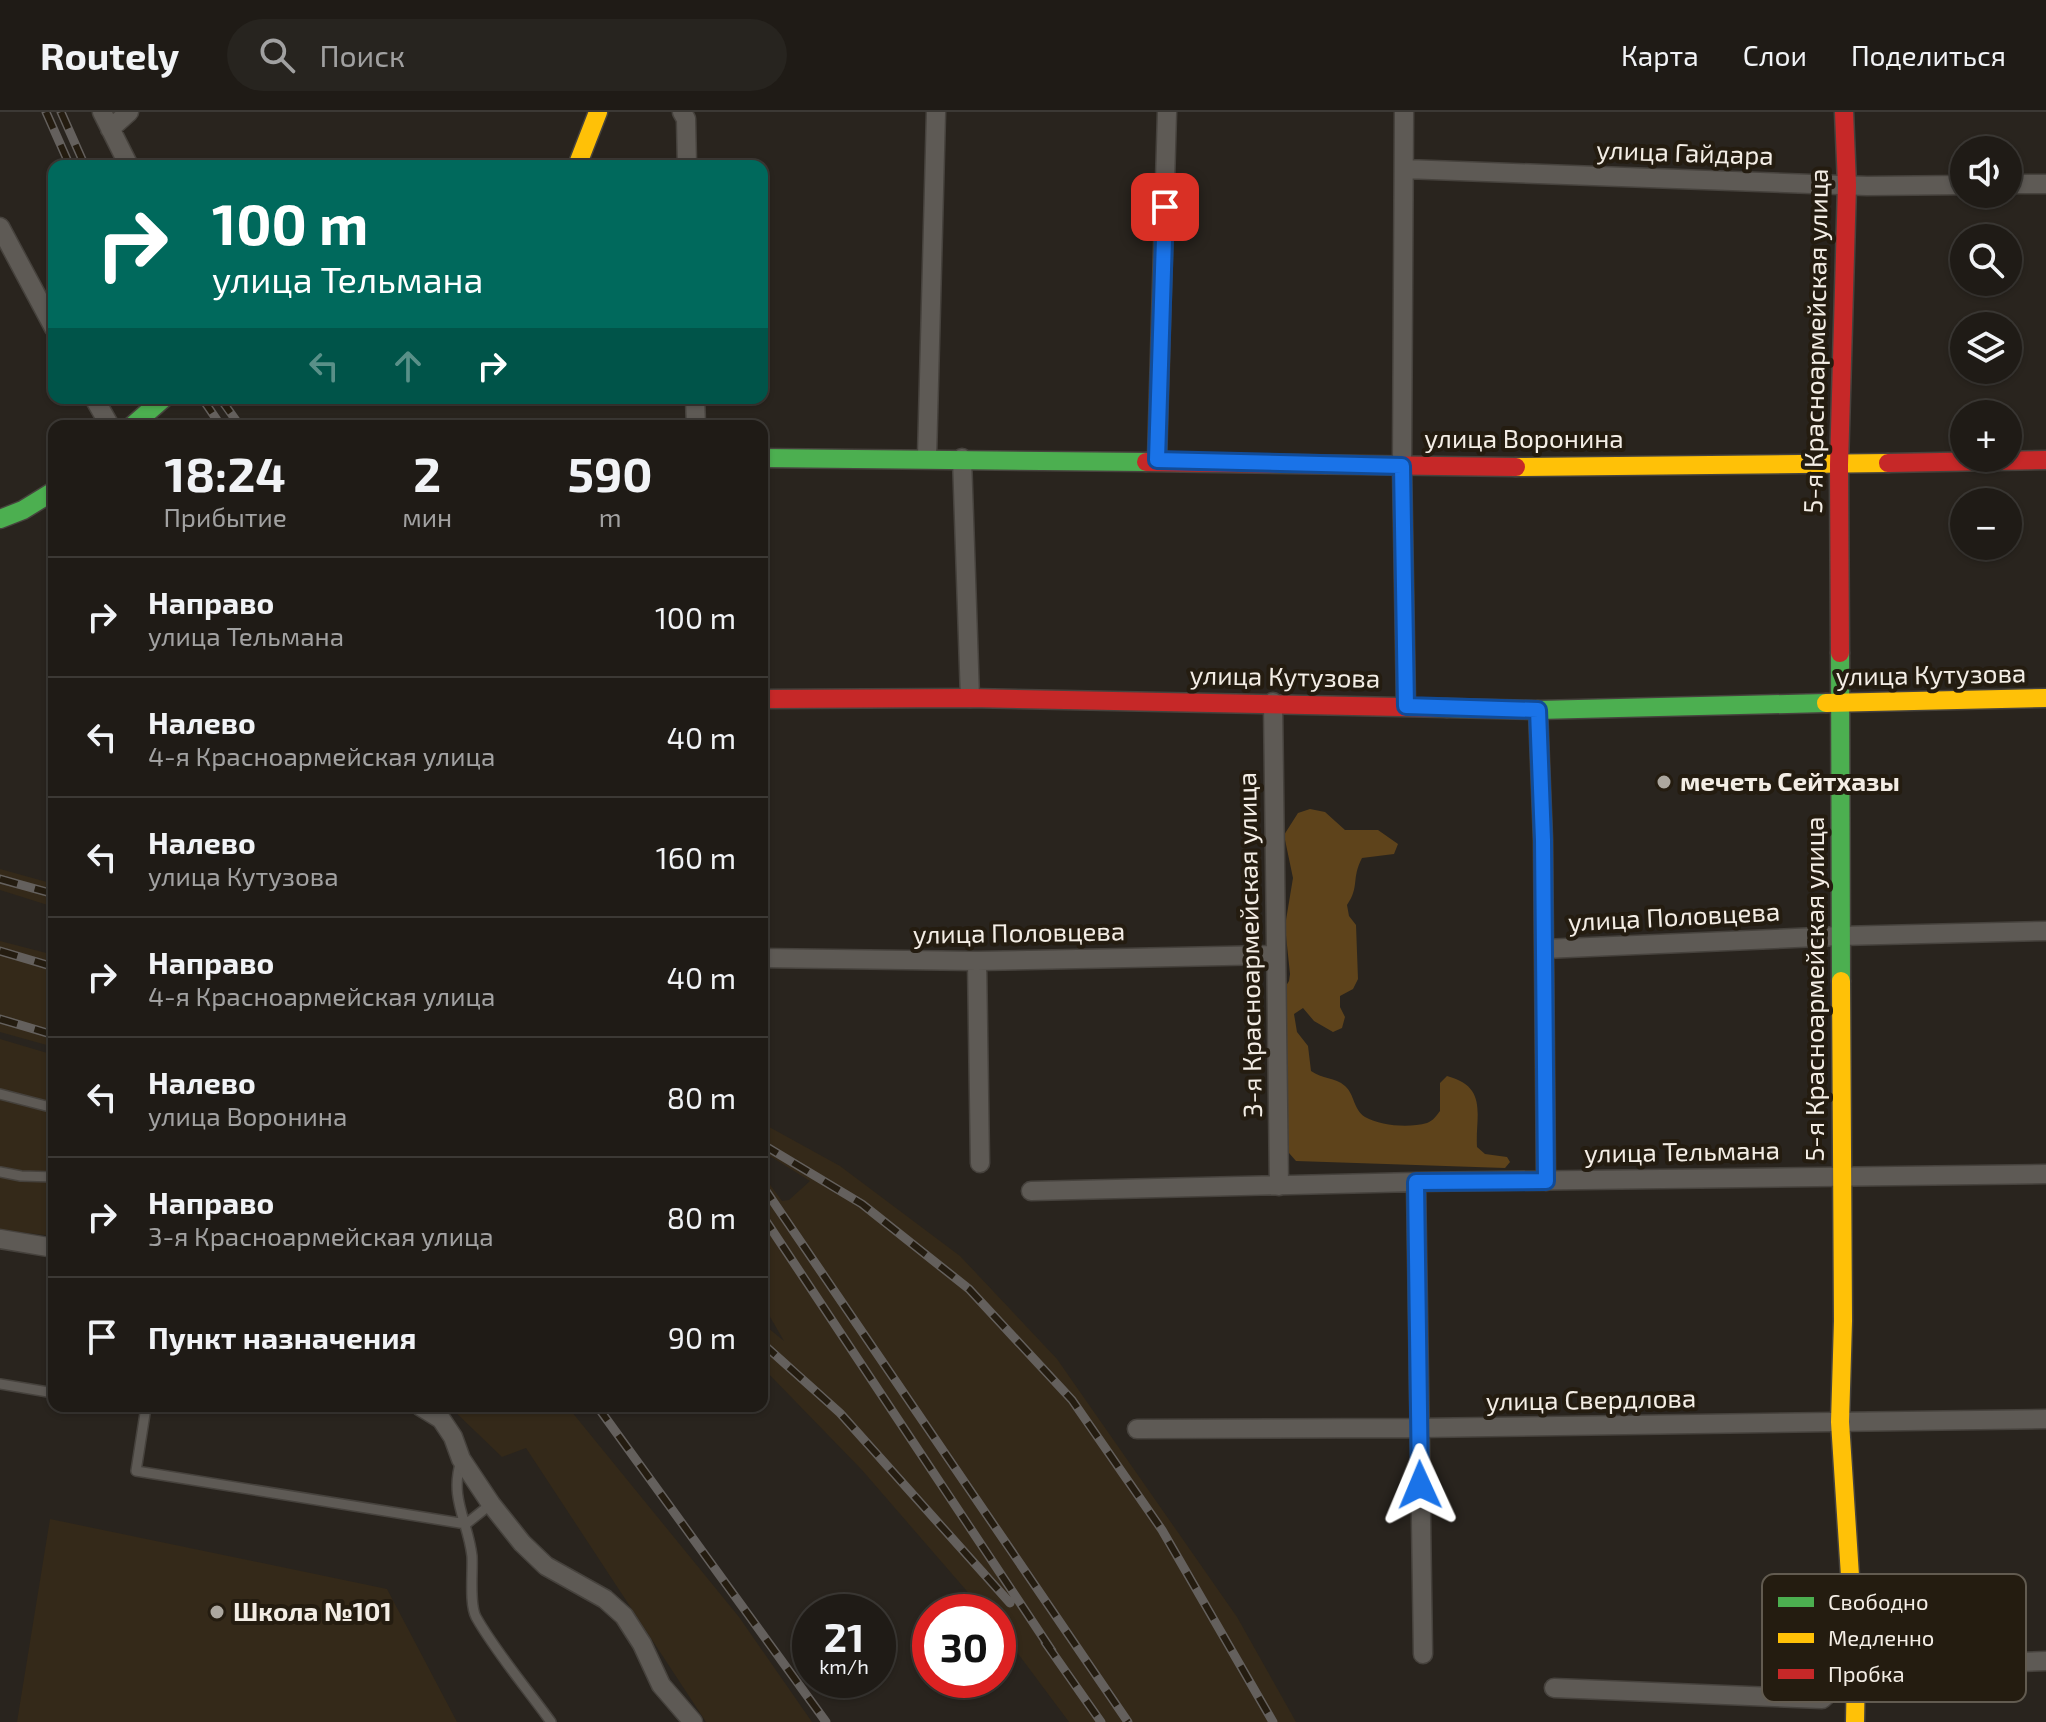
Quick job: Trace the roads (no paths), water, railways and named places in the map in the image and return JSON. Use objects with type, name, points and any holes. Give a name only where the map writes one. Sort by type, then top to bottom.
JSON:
[{"type":"street","points":[[126,160],[106,120],[129,112]]},
{"type":"street","points":[[579,160],[598,112]]},
{"type":"street","points":[[682,112],[686,119],[687,160]]},
{"type":"street","points":[[927,457],[936,112]]},
{"type":"street","points":[[1157,460],[1167,112]]},
{"type":"street","points":[[1404,112],[1402,466],[1406,706]]},
{"type":"street","name":"5-я Красноармейская улица","points":[[1844,112],[1847,185],[1839,465],[1840,1422],[1850,1574]]},
{"type":"street","name":"улица Гайдара","points":[[1405,169],[1847,185],[1950,185]]},
{"type":"street","points":[[2022,184],[2046,184]]},
{"type":"street","points":[[0,227],[48,317]]},
{"type":"street","points":[[139,420],[157,404]]},
{"type":"street","name":"улица Воронина","points":[[768,458],[927,457],[1402,466],[1839,465],[2046,460]]},
{"type":"street","points":[[962,458],[970,698]]},
{"type":"street","points":[[0,519],[48,495]]},
{"type":"street","name":"улица Кутузова","points":[[768,699],[1273,702],[1538,710],[2046,698]]},
{"type":"street","name":"3-я Красноармейская улица","points":[[1273,702],[1279,1186]]},
{"type":"street","points":[[1538,710],[1543,840],[1546,1181]]},
{"type":"street","name":"улица Половцева","points":[[1544,949],[2046,931]]},
{"type":"street","name":"улица Половцева","points":[[768,958],[977,961],[1276,955]]},
{"type":"street","points":[[977,961],[980,1163]]},
{"type":"street","name":"улица Тельмана","points":[[1031,1191],[1416,1182],[2046,1174]]},
{"type":"street","points":[[1416,1182],[1423,1654]]},
{"type":"street","points":[[0,1239],[48,1247]]},
{"type":"street","points":[[430,1412],[441,1419],[453,1437],[461,1459],[522,1543],[546,1566],[605,1599],[624,1616],[642,1644],[661,1685],[693,1722]]},
{"type":"street","name":"улица Свердлова","points":[[1137,1429],[2046,1419]]},
{"type":"street","points":[[2026,1662],[2046,1661]]},
{"type":"street","points":[[1554,1688],[1762,1697]]},
{"type":"street","name":"5-я Красноармейская улица","points":[[1855,1702],[1855,1722]]},
{"type":"lane","points":[[0,1094],[48,1106]]},
{"type":"lane","points":[[0,1172],[48,1177]]},
{"type":"lane","points":[[0,1384],[48,1392]]},
{"type":"lane","points":[[143,1412],[136,1471],[466,1524],[491,1504]]},
{"type":"lane","points":[[461,1459],[456,1477],[456,1499],[466,1524],[472,1555],[474,1614],[551,1722]]},
{"type":"railway","points":[[46,112],[67,160]]},
{"type":"railway","points":[[61,112],[82,160]]},
{"type":"railway","points":[[206,404],[217,420]]},
{"type":"railway","points":[[224,404],[236,420]]},
{"type":"railway","points":[[0,879],[48,892]]},
{"type":"railway","points":[[0,951],[48,965]]},
{"type":"railway","points":[[0,1019],[48,1033]]},
{"type":"railway","points":[[768,1148],[862,1204],[969,1289],[1072,1400],[1162,1530],[1273,1722]]},
{"type":"railway","points":[[768,1194],[1128,1722]]},
{"type":"railway","points":[[768,1224],[1052,1651]]},
{"type":"railway","points":[[768,1348],[840,1413],[1002,1594]]},
{"type":"railway","points":[[601,1412],[826,1722]]},
{"type":"railway","points":[[1045,1642],[1101,1722]]},
{"type":"place","name":"мечеть Сейтхазы","points":[[1664,782]]},
{"type":"place","name":"Школа №101","points":[[217,1612]]}]
